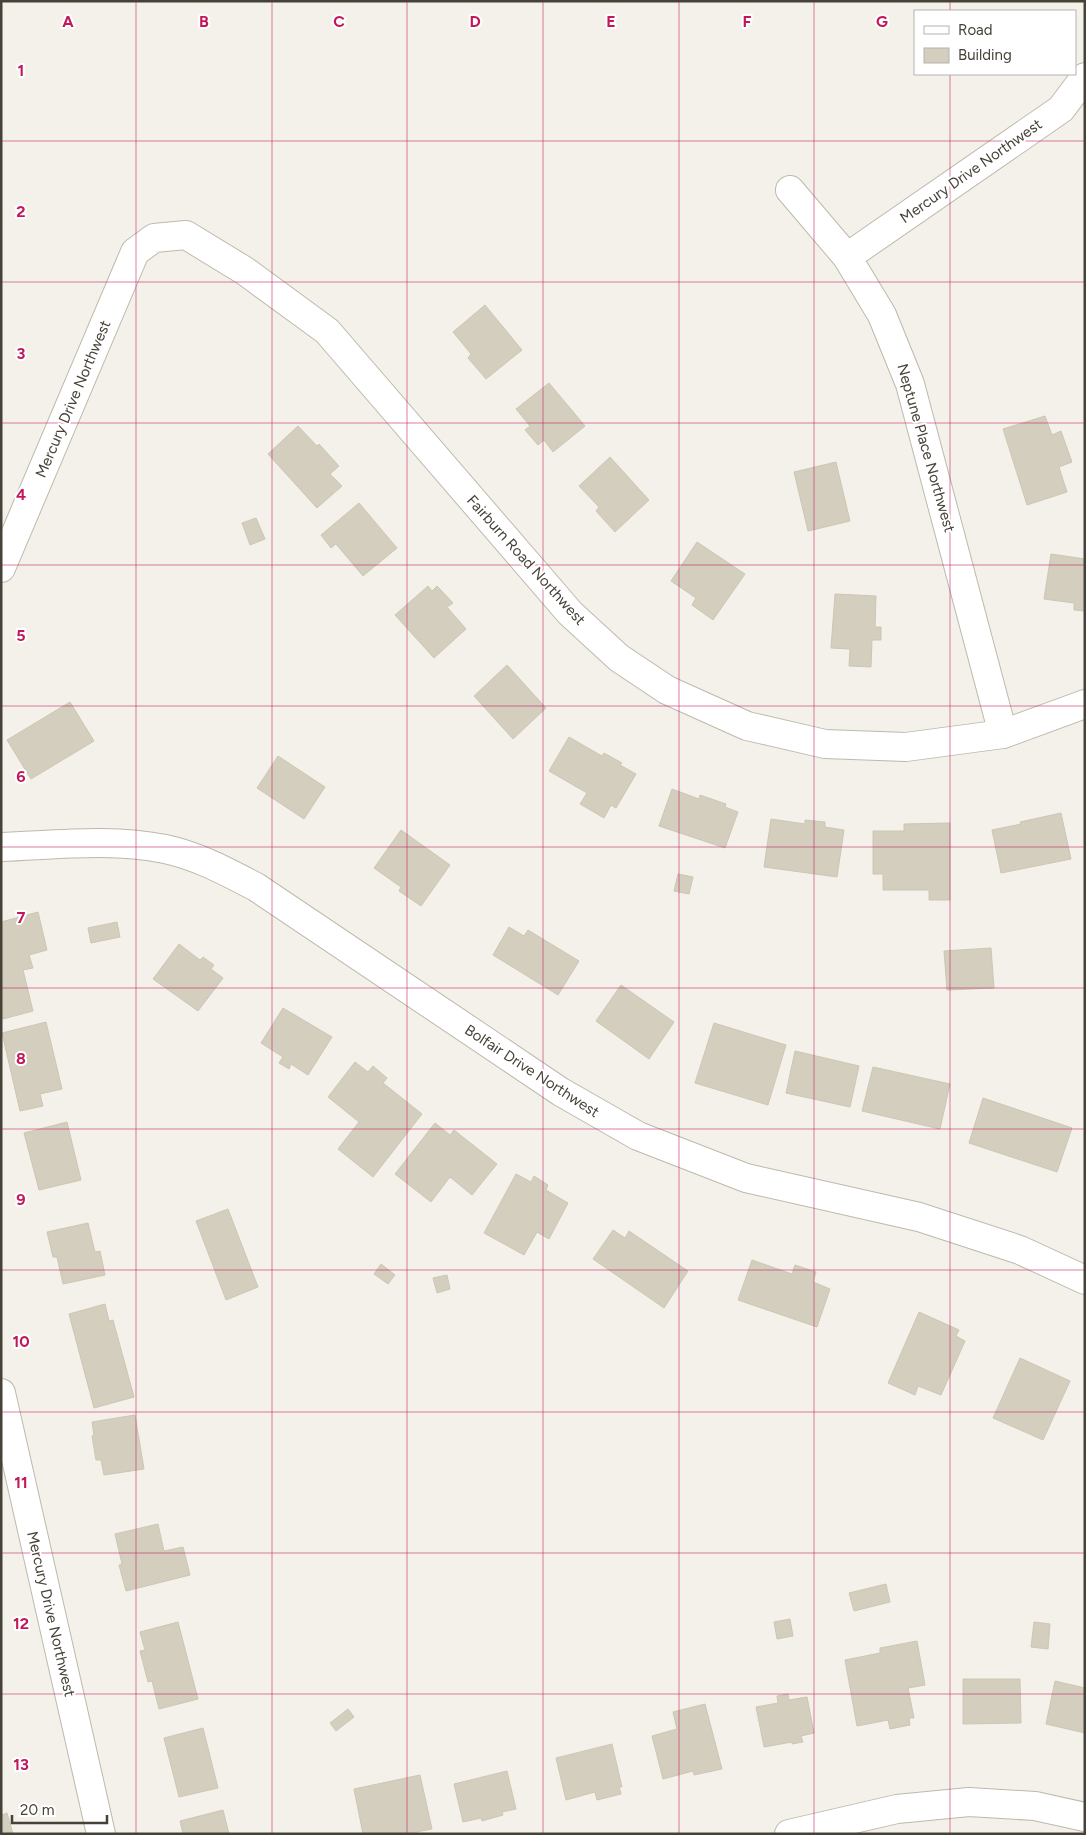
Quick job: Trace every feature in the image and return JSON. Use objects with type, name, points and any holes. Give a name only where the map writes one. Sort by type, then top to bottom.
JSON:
[{"type":"street","name":"Mercury Drive Northwest","points":[[847,256],[1061,109],[1085,77]]},
{"type":"street","name":"Neptune Place Northwest","points":[[790,190],[847,256],[882,315],[910,384],[1003,734]]},
{"type":"street","name":"Fairburn Road Northwest","points":[[154,238],[186,235],[245,271],[327,331],[570,613],[619,658],[667,690],[747,726],[825,744],[906,747],[1003,734],[1085,704]]},
{"type":"street","name":"Mercury Drive Northwest","points":[[1,568],[135,252],[154,238]]},
{"type":"street","name":"Bolfair Drive Northwest","points":[[1,847],[115,842],[166,849],[210,863],[256,887],[560,1092],[638,1136],[746,1178],[919,1217],[1020,1250],[1085,1280]]},
{"type":"street","name":"Mercury Drive Northwest","points":[[1,1393],[101,1834]]},
{"type":"street","points":[[789,1834],[897,1809],[969,1802],[1035,1806],[1085,1817]]},
{"type":"building","points":[[485,305],[522,350],[486,379],[468,358],[471,354],[453,332]]},
{"type":"building","points":[[549,383],[585,426],[553,452],[544,440],[538,445],[525,430],[530,426],[516,409]]},
{"type":"building","points":[[1045,416],[1052,435],[1061,431],[1072,462],[1059,467],[1067,492],[1027,505],[1003,429]]},
{"type":"building","points":[[298,426],[317,446],[319,444],[339,466],[330,474],[342,486],[317,508],[268,454]]},
{"type":"building","points":[[610,457],[649,500],[615,532],[596,511],[599,507],[579,486]]},
{"type":"building","points":[[836,462],[850,521],[808,531],[794,472]]},
{"type":"building","points":[[359,503],[397,548],[363,576],[336,544],[331,548],[321,535]]},
{"type":"building","points":[[256,518],[265,539],[250,545],[242,523]]},
{"type":"building","points":[[697,542],[745,574],[713,620],[692,605],[696,598],[671,581]]},
{"type":"building","points":[[1051,554],[1085,559],[1085,611],[1074,610],[1074,603],[1044,599]]},
{"type":"building","points":[[428,586],[432,591],[437,586],[453,603],[447,607],[466,629],[434,658],[395,615]]},
{"type":"building","points":[[835,594],[876,596],[875,627],[881,627],[881,640],[872,640],[871,667],[849,666],[850,649],[831,648]]},
{"type":"building","points":[[507,665],[546,708],[513,739],[474,696]]},
{"type":"building","points":[[70,702],[94,741],[31,779],[7,740]]},
{"type":"building","points":[[569,737],[602,756],[604,753],[622,763],[620,765],[636,774],[616,808],[611,805],[604,818],[580,804],[587,793],[549,771]]},
{"type":"building","points":[[278,756],[325,787],[304,819],[257,788]]},
{"type":"building","points":[[672,789],[699,799],[700,795],[726,804],[725,807],[738,812],[725,848],[659,826]]},
{"type":"building","points":[[1061,813],[1071,859],[1001,873],[992,830]]},
{"type":"building","points":[[771,819],[805,824],[805,820],[825,822],[825,827],[844,830],[837,877],[764,867]]},
{"type":"building","points":[[950,823],[950,900],[929,900],[929,890],[883,890],[883,874],[873,874],[873,831],[904,831],[904,824]]},
{"type":"building","points":[[401,830],[450,865],[421,906],[399,891],[401,887],[374,868]]},
{"type":"building","points":[[678,874],[693,877],[689,894],[674,891]]},
{"type":"building","points":[[38,912],[47,950],[29,955],[33,968],[23,970],[33,1011],[3,1019],[1,1011],[1,922]]},
{"type":"building","points":[[117,922],[120,937],[91,943],[88,928]]},
{"type":"building","points":[[509,927],[524,936],[528,930],[579,961],[558,995],[493,955]]},
{"type":"building","points":[[179,944],[200,960],[203,957],[214,965],[211,969],[223,978],[198,1011],[153,979]]},
{"type":"building","points":[[991,948],[994,988],[947,990],[944,951]]},
{"type":"building","points":[[621,985],[674,1022],[649,1059],[596,1021]]},
{"type":"building","points":[[283,1008],[332,1037],[308,1075],[291,1064],[289,1069],[279,1063],[283,1057],[261,1043]]},
{"type":"building","points":[[46,1022],[62,1089],[40,1094],[43,1106],[20,1111],[2,1033]]},
{"type":"building","points":[[714,1023],[786,1045],[768,1105],[695,1083]]},
{"type":"building","points":[[795,1051],[859,1066],[850,1107],[786,1093]]},
{"type":"building","points":[[355,1062],[368,1072],[373,1066],[387,1078],[383,1083],[422,1114],[373,1177],[338,1149],[359,1122],[328,1097]]},
{"type":"building","points":[[873,1067],[950,1084],[940,1129],[862,1111]]},
{"type":"building","points":[[983,1098],[1072,1128],[1057,1172],[969,1143]]},
{"type":"building","points":[[67,1122],[81,1180],[39,1190],[24,1133]]},
{"type":"building","points":[[435,1123],[450,1135],[454,1130],[497,1164],[472,1195],[450,1177],[431,1202],[395,1174]]},
{"type":"building","points":[[516,1174],[531,1182],[534,1176],[548,1185],[546,1190],[568,1203],[549,1239],[537,1232],[524,1255],[484,1233]]},
{"type":"building","points":[[228,1209],[258,1287],[226,1300],[196,1221]]},
{"type":"building","points":[[88,1223],[95,1252],[100,1251],[105,1275],[63,1284],[57,1257],[53,1257],[47,1232]]},
{"type":"building","points":[[613,1230],[625,1238],[629,1231],[688,1271],[664,1308],[593,1259]]},
{"type":"building","points":[[752,1260],[792,1274],[795,1265],[816,1272],[813,1282],[830,1289],[817,1327],[738,1300]]},
{"type":"building","points":[[381,1264],[395,1275],[388,1284],[374,1274]]},
{"type":"building","points":[[447,1275],[450,1289],[437,1293],[433,1278]]},
{"type":"building","points":[[105,1304],[109,1321],[113,1320],[134,1397],[94,1408],[69,1314]]},
{"type":"building","points":[[919,1312],[959,1330],[956,1336],[965,1341],[941,1395],[918,1386],[915,1395],[888,1383]]},
{"type":"building","points":[[1020,1358],[1070,1381],[1043,1440],[993,1418]]},
{"type":"building","points":[[135,1415],[144,1469],[104,1475],[101,1460],[96,1460],[92,1422]]},
{"type":"building","points":[[158,1524],[164,1551],[183,1547],[190,1575],[126,1591],[119,1565],[122,1564],[115,1534]]},
{"type":"building","points":[[886,1584],[890,1602],[854,1611],[849,1593]]},
{"type":"building","points":[[790,1619],[793,1636],[777,1639],[774,1622]]},
{"type":"building","points":[[178,1622],[198,1699],[159,1709],[152,1681],[148,1682],[140,1651],[145,1650],[140,1632]]},
{"type":"building","points":[[1034,1622],[1050,1624],[1048,1649],[1031,1647]]},
{"type":"building","points":[[917,1641],[925,1685],[908,1688],[914,1718],[909,1718],[910,1725],[890,1729],[888,1720],[857,1726],[845,1660],[880,1653],[880,1648]]},
{"type":"building","points":[[963,1679],[1020,1679],[1021,1723],[963,1724]]},
{"type":"building","points":[[1055,1681],[1085,1688],[1085,1733],[1046,1724]]},
{"type":"building","points":[[788,1694],[789,1700],[807,1697],[814,1733],[801,1736],[803,1742],[764,1747],[756,1707],[778,1703],[777,1696]]},
{"type":"building","points":[[705,1704],[722,1769],[694,1775],[693,1771],[663,1779],[652,1736],[677,1729],[673,1712]]},
{"type":"building","points":[[348,1709],[354,1717],[336,1731],[330,1723]]},
{"type":"building","points":[[203,1728],[218,1788],[179,1797],[164,1738]]},
{"type":"building","points":[[612,1744],[622,1787],[619,1787],[621,1794],[597,1800],[595,1792],[566,1800],[556,1758]]},
{"type":"building","points":[[507,1771],[516,1809],[502,1812],[503,1815],[482,1821],[481,1818],[463,1822],[454,1784]]},
{"type":"building","points":[[420,1775],[432,1829],[416,1832],[417,1834],[363,1834],[354,1789]]},
{"type":"building","points":[[1,1810],[2,1815],[7,1813],[13,1834],[1,1834]]},
{"type":"building","points":[[223,1810],[229,1834],[183,1834],[180,1821]]}]
